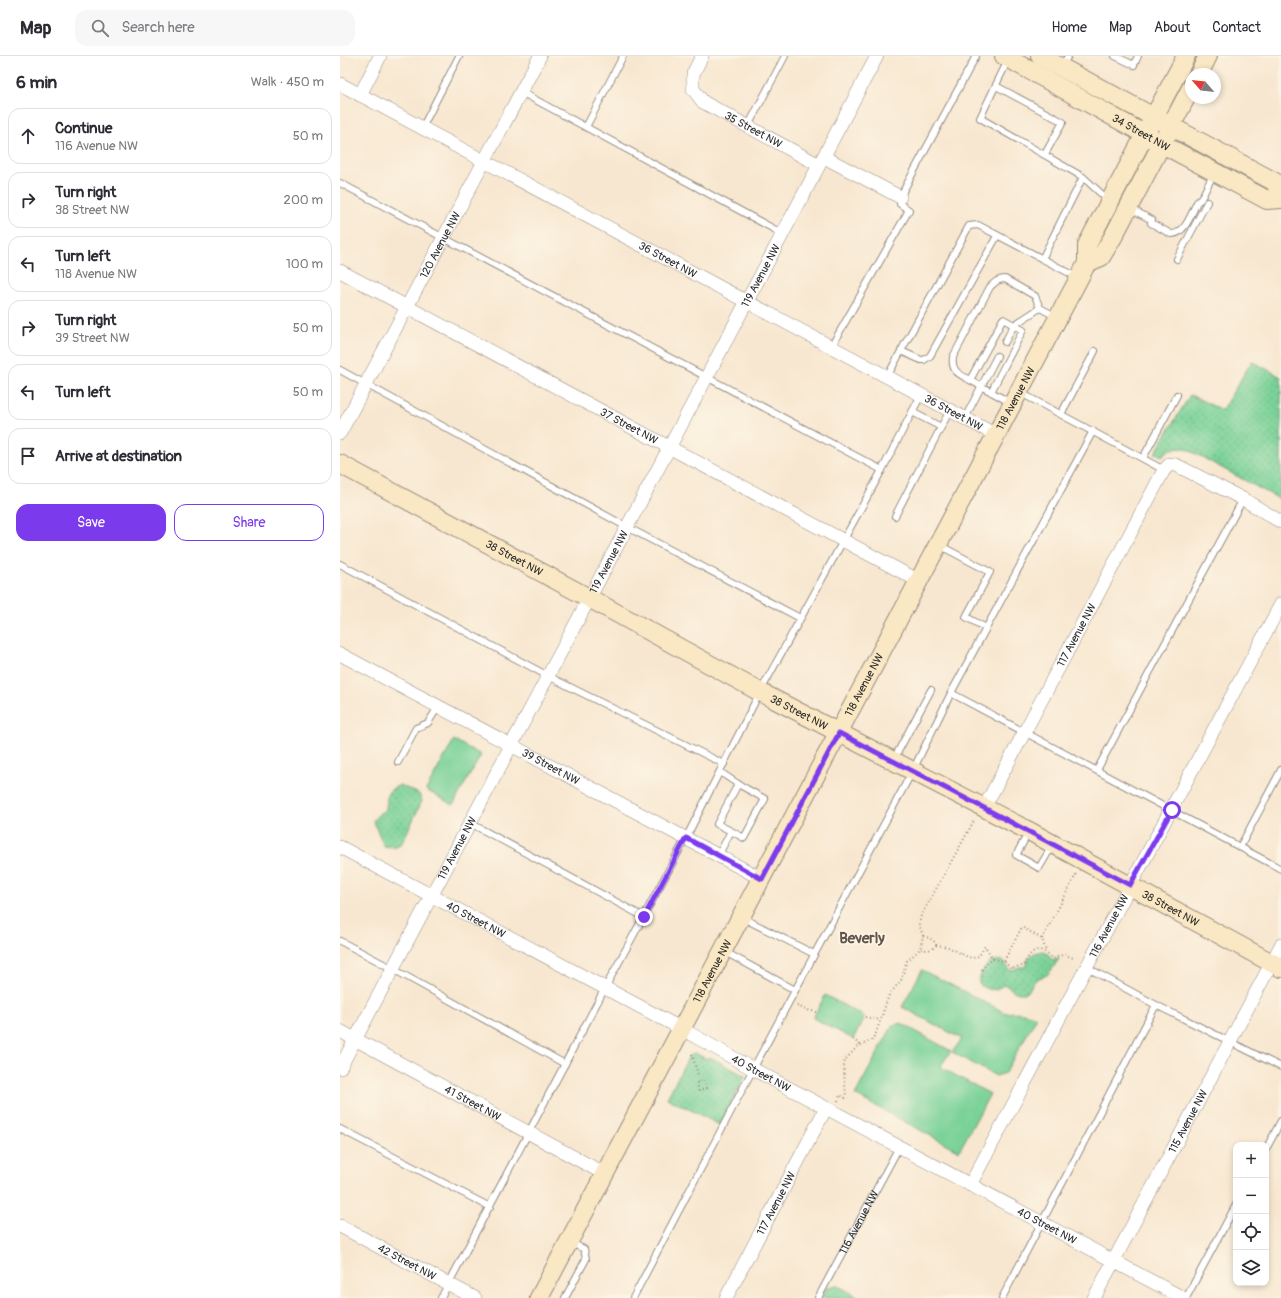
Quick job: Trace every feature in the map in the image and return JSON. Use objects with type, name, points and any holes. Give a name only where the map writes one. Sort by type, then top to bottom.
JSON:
[{"type":"street","points":[[360,95],[380,56]]},
{"type":"street","name":"120 Avenue NW","points":[[340,433],[540,56]]},
{"type":"street","name":"35 Street NW","points":[[702,56],[693,74],[693,89],[703,102],[748,126],[900,197]]},
{"type":"street","name":"119 Avenue NW","points":[[340,1068],[782,234],[878,56]]},
{"type":"street","name":"34 Street NW","points":[[1007,57],[1162,144],[1267,200],[1281,198],[1276,182],[1171,126],[1064,61],[1040,56]]},
{"type":"street","name":"118 Avenue NW","points":[[539,1298],[1083,271],[1086,245],[1186,56]]},
{"type":"street","points":[[1202,68],[1208,56]]},
{"type":"street","name":"36 Street NW","points":[[340,84],[996,435]]},
{"type":"street","name":"118 Avenue NW","points":[[1083,271],[1100,257],[1128,208],[1185,99]]},
{"type":"street","name":"37 Street NW","points":[[340,270],[919,581]]},
{"type":"street","name":"38 Street NW","points":[[340,464],[760,692],[1029,831],[1276,965]]},
{"type":"street","points":[[1167,467],[1176,465],[1243,499],[1281,522]]},
{"type":"street","name":"117 Avenue NW","points":[[984,808],[1167,467]]},
{"type":"street","name":"116 Avenue NW","points":[[970,1185],[1281,604]]},
{"type":"street","name":"39 Street NW","points":[[340,654],[762,879]]},
{"type":"street","name":"40 Street NW","points":[[340,847],[682,1029],[838,1115],[1184,1298]]},
{"type":"street","name":"115 Avenue NW","points":[[1094,1298],[1230,1042],[1276,965],[1281,945]]},
{"type":"street","name":"41 Street NW","points":[[340,1031],[605,1174]]},
{"type":"street","name":"117 Avenue NW","points":[[726,1298],[826,1108]]},
{"type":"street","name":"42 Street NW","points":[[340,1226],[475,1298]]},
{"type":"lane","points":[[422,128],[459,56]]},
{"type":"lane","points":[[586,127],[623,56]]},
{"type":"lane","points":[[748,126],[785,56]]},
{"type":"lane","points":[[831,347],[909,210],[900,204],[900,197],[976,56]]},
{"type":"lane","points":[[1115,56],[1134,66],[1138,56]]},
{"type":"lane","points":[[1007,57],[996,86],[980,118],[1083,177],[1109,201]]},
{"type":"lane","points":[[996,86],[1063,122],[1045,154]]},
{"type":"lane","points":[[521,92],[782,234]]},
{"type":"lane","points":[[1177,259],[1215,172]]},
{"type":"lane","points":[[1042,259],[1083,177]]},
{"type":"lane","points":[[340,183],[882,470]]},
{"type":"lane","points":[[1128,208],[1171,234],[1179,233],[1184,227],[1197,202],[1204,200]]},
{"type":"lane","points":[[887,377],[967,228],[972,225],[978,226],[1042,259],[1083,271]]},
{"type":"lane","points":[[901,351],[921,360],[924,360],[930,356],[997,236]]},
{"type":"lane","points":[[1058,318],[1040,308],[1035,296],[1005,279],[1000,279],[994,282],[990,287],[953,357],[953,367],[956,372],[991,392],[1016,398],[1061,414],[1143,458],[1167,467]]},
{"type":"lane","points":[[1005,342],[1014,326],[1040,308]]},
{"type":"lane","points":[[970,380],[1003,319],[1023,330],[991,392]]},
{"type":"lane","points":[[1061,414],[1095,351]]},
{"type":"lane","points":[[965,418],[997,356]]},
{"type":"lane","points":[[340,370],[627,527],[800,618]]},
{"type":"lane","points":[[441,1298],[528,1132],[686,838],[760,692],[882,470],[921,395]]},
{"type":"lane","points":[[1143,458],[1177,395]]},
{"type":"lane","points":[[895,516],[950,410]]},
{"type":"lane","points":[[912,412],[941,427]]},
{"type":"lane","points":[[633,1298],[753,1069],[913,770],[951,693],[1093,431]]},
{"type":"lane","points":[[1097,770],[1243,499]]},
{"type":"lane","points":[[938,545],[990,572],[966,617],[986,628]]},
{"type":"lane","points":[[340,564],[548,676],[724,764]]},
{"type":"lane","points":[[893,761],[931,690]]},
{"type":"lane","points":[[951,693],[1281,868]]},
{"type":"lane","points":[[398,762],[416,728],[428,723],[438,707]]},
{"type":"lane","points":[[1240,847],[1281,770]]},
{"type":"lane","points":[[720,772],[738,784],[765,798],[744,838],[717,824],[738,784]]},
{"type":"lane","points":[[470,823],[644,917]]},
{"type":"lane","points":[[718,856],[731,831]]},
{"type":"lane","points":[[1029,831],[1016,855],[1039,868],[1053,844]]},
{"type":"lane","points":[[742,917],[814,954]]},
{"type":"lane","points":[[340,941],[565,1064]]},
{"type":"lane","points":[[723,951],[795,990]]},
{"type":"lane","points":[[1086,966],[1156,1005],[1281,1067]]},
{"type":"lane","points":[[1002,1298],[1156,1005]]},
{"type":"lane","points":[[1269,1144],[1281,1122]]},
{"type":"lane","points":[[340,1129],[490,1207]]},
{"type":"lane","name":"116 Avenue NW","points":[[818,1298],[899,1147]]},
{"type":"lane","points":[[1184,1298],[1233,1210]]},
{"type":"lane","points":[[565,1298],[586,1259],[584,1249],[569,1242]]},
{"type":"path","points":[[838,1115],[838,1098],[840,1095],[845,1098],[846,1096],[844,1064],[846,1059],[860,1045],[872,1040],[876,1033],[889,995],[902,979],[907,961],[920,949],[923,936],[919,924],[922,913],[973,822],[984,808]]},
{"type":"path","points":[[1042,939],[1084,861]]},
{"type":"path","points":[[1004,961],[1022,927],[1042,939],[1046,951]]},
{"type":"path","points":[[923,936],[931,938],[936,945],[948,947],[973,958],[979,956],[985,946],[993,959]]},
{"type":"path","points":[[920,949],[932,949],[936,945]]},
{"type":"path","points":[[982,970],[986,964],[993,959],[1004,961],[1010,969],[1023,966],[1030,954],[1040,950],[1047,952],[1053,958],[1064,954],[1073,958]]},
{"type":"path","points":[[789,1002],[801,1008],[816,1012]]},
{"type":"path","points":[[865,1017],[880,1020]]},
{"type":"path","points":[[853,1039],[860,1045]]},
{"type":"path","points":[[692,1054],[700,1082],[697,1083],[699,1090],[706,1088],[704,1081],[700,1082]]},
{"type":"green space","points":[[1252,361],[1281,377],[1281,500],[1185,448],[1170,449],[1162,456],[1155,453],[1190,395],[1222,410]]},
{"type":"green space","points":[[454,740],[481,755],[453,805],[426,790]]},
{"type":"green space","points":[[400,785],[419,794],[422,801],[402,843],[394,847],[384,846],[373,821],[386,809],[389,792]]},
{"type":"green space","points":[[1043,951],[1053,960],[1057,958],[1059,959],[1049,973],[1046,976],[1036,980],[1027,992],[1018,993],[1004,985],[990,990],[979,984],[983,971],[993,961],[1002,961],[1011,971],[1019,967],[1026,967],[1027,960],[1031,956]]},
{"type":"green space","points":[[922,970],[1006,1013],[1022,1013],[1037,1017],[1005,1073],[996,1076],[952,1052],[962,1039],[902,1007]]},
{"type":"green space","points":[[825,995],[865,1017],[853,1039],[813,1018]]},
{"type":"green space","points":[[901,1023],[951,1051],[940,1067],[990,1094],[959,1151],[855,1095],[893,1025]]},
{"type":"green space","points":[[695,1053],[705,1058],[712,1058],[745,1076],[720,1125],[667,1098],[689,1056]]},
{"type":"green space","points":[[836,1285],[861,1298],[821,1298],[826,1288]]},
{"type":"district","name":"Beverly","points":[[862,938]]},
{"type":"route","points":[[644,917],[686,838],[762,879],[839,733],[913,770],[1130,885],[1172,810]]}]
